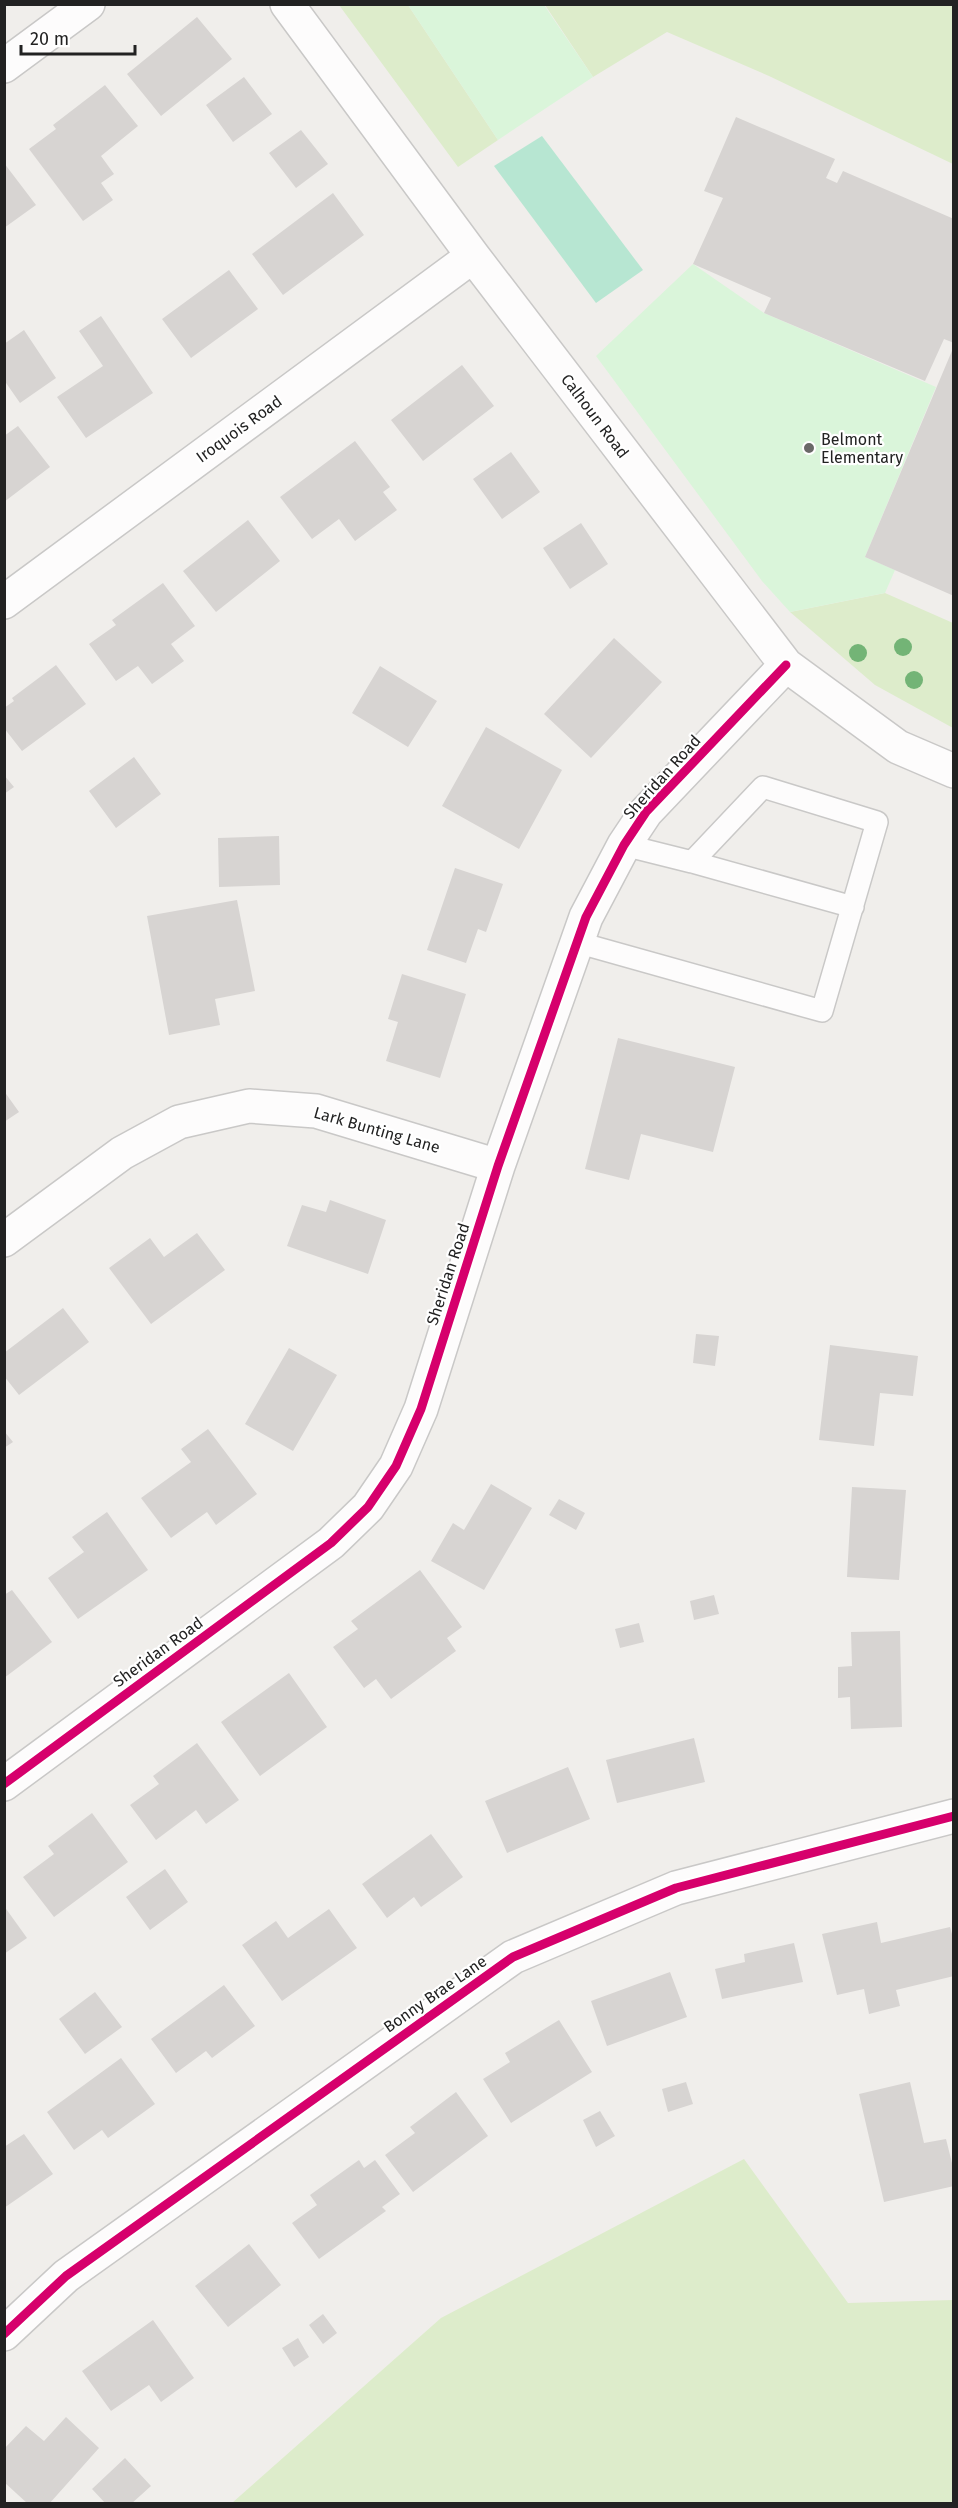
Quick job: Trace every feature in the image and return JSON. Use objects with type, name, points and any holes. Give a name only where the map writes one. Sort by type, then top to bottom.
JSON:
[{"type":"street","points":[[4,66],[88,4]]},
{"type":"street","name":"Calhoun Road","points":[[287,4],[472,256],[786,665],[898,747],[954,771]]},
{"type":"street","name":"Iroquois Road","points":[[4,602],[472,256]]},
{"type":"street","name":"Sheridan Road","points":[[4,1784],[331,1543],[368,1507],[396,1466],[421,1410],[498,1166],[586,917],[624,845],[646,812],[786,665]]},
{"type":"street","name":"Lark Bunting Lane","points":[[4,1240],[122,1153],[179,1122],[249,1106],[316,1111],[498,1166]]},
{"type":"street","name":"Bonny Brae Lane","points":[[4,2334],[66,2276],[513,1957],[676,1888],[954,1816]]},
{"type":"lane","points":[[576,942],[822,1011],[877,822],[763,787],[692,862]]},
{"type":"lane","points":[[624,845],[853,907]]},
{"type":"green space","points":[[339,5],[408,5],[498,140],[458,167]]},
{"type":"green space","points":[[408,5],[544,5],[593,77],[498,140]]},
{"type":"green space","points":[[545,5],[953,5],[953,164],[769,76],[667,32],[593,77]]},
{"type":"green space","points":[[542,136],[643,270],[596,303],[494,166]]},
{"type":"green space","points":[[693,264],[764,313],[936,387],[865,557],[895,570],[885,593],[790,612],[762,581],[596,356]]},
{"type":"green space","points":[[885,593],[953,623],[953,728],[875,685],[790,612]]},
{"type":"green space","points":[[744,2159],[848,2303],[953,2300],[953,2503],[232,2503],[441,2318]]},
{"type":"building","points":[[197,17],[232,59],[161,116],[127,74]]},
{"type":"building","points":[[244,77],[272,114],[233,142],[206,105]]},
{"type":"building","points":[[105,85],[138,126],[101,156],[114,174],[101,183],[113,200],[83,221],[29,149],[56,129],[53,125]]},
{"type":"building","points":[[736,117],[835,159],[826,178],[837,183],[843,171],[954,219],[954,343],[944,339],[925,381],[764,313],[771,298],[693,264],[723,198],[704,191]]},
{"type":"building","points":[[301,130],[328,164],[296,188],[269,153]]},
{"type":"building","points":[[4,163],[36,205],[4,228]]},
{"type":"building","points":[[333,193],[364,235],[283,295],[252,254]]},
{"type":"building","points":[[229,270],[258,309],[191,358],[162,319]]},
{"type":"building","points":[[101,316],[153,393],[86,438],[57,397],[103,366],[79,331]]},
{"type":"building","points":[[24,330],[56,378],[20,403],[4,380],[4,344]]},
{"type":"building","points":[[954,346],[954,596],[865,557]]},
{"type":"building","points":[[462,365],[494,406],[423,461],[391,420]]},
{"type":"building","points":[[18,426],[50,467],[4,502],[4,436]]},
{"type":"building","points":[[355,441],[390,487],[383,492],[397,510],[355,541],[339,519],[312,539],[280,497]]},
{"type":"building","points":[[511,452],[540,492],[502,519],[473,479]]},
{"type":"building","points":[[248,520],[280,561],[216,612],[183,571]]},
{"type":"building","points":[[581,523],[608,564],[570,589],[543,548]]},
{"type":"building","points":[[163,583],[195,626],[171,644],[184,661],[152,684],[138,666],[116,681],[89,644],[116,625],[112,620]]},
{"type":"building","points":[[614,638],[662,682],[591,758],[544,714]]},
{"type":"building","points":[[56,665],[86,704],[22,751],[4,728],[4,708],[14,701],[12,698]]},
{"type":"building","points":[[380,666],[437,701],[408,747],[352,713]]},
{"type":"building","points":[[486,727],[562,770],[519,849],[442,806]]},
{"type":"building","points":[[134,757],[161,794],[116,828],[89,791]]},
{"type":"building","points":[[4,775],[14,787],[4,794]]},
{"type":"building","points":[[279,836],[280,885],[219,887],[218,838]]},
{"type":"building","points":[[455,868],[503,884],[486,932],[478,929],[466,963],[427,950]]},
{"type":"building","points":[[237,900],[255,991],[215,999],[220,1025],[169,1035],[147,916]]},
{"type":"building","points":[[402,974],[466,994],[440,1078],[386,1061],[398,1022],[388,1019]]},
{"type":"building","points":[[618,1038],[735,1067],[713,1152],[641,1134],[629,1180],[585,1169]]},
{"type":"building","points":[[4,1091],[19,1112],[4,1122]]},
{"type":"building","points":[[330,1200],[386,1220],[368,1274],[287,1246],[302,1205],[326,1212]]},
{"type":"building","points":[[197,1233],[225,1270],[151,1324],[109,1268],[150,1238],[164,1257]]},
{"type":"building","points":[[63,1308],[89,1342],[19,1395],[4,1376],[4,1353]]},
{"type":"building","points":[[696,1334],[719,1336],[715,1366],[693,1363]]},
{"type":"building","points":[[830,1345],[918,1356],[913,1396],[880,1393],[874,1446],[819,1440]]},
{"type":"building","points":[[289,1348],[337,1375],[293,1451],[245,1424]]},
{"type":"building","points":[[208,1429],[257,1494],[216,1525],[207,1512],[171,1538],[141,1498],[191,1462],[181,1449]]},
{"type":"building","points":[[4,1431],[13,1442],[4,1448]]},
{"type":"building","points":[[491,1484],[532,1508],[484,1590],[431,1561],[453,1523],[464,1530]]},
{"type":"building","points":[[852,1487],[906,1490],[899,1580],[847,1577]]},
{"type":"building","points":[[559,1499],[585,1513],[576,1530],[549,1515]]},
{"type":"building","points":[[107,1512],[148,1570],[78,1619],[48,1578],[84,1552],[72,1537]]},
{"type":"building","points":[[420,1570],[462,1627],[447,1638],[456,1651],[391,1699],[376,1679],[364,1688],[333,1647],[358,1629],[351,1621]]},
{"type":"building","points":[[12,1590],[52,1642],[4,1678],[4,1595]]},
{"type":"building","points":[[714,1595],[719,1614],[694,1620],[690,1601]]},
{"type":"building","points":[[639,1623],[644,1642],[620,1648],[615,1629]]},
{"type":"building","points":[[900,1631],[902,1727],[851,1729],[850,1697],[838,1698],[838,1667],[852,1666],[851,1632]]},
{"type":"building","points":[[289,1673],[327,1727],[260,1776],[221,1722]]},
{"type":"building","points":[[694,1738],[705,1782],[617,1803],[606,1760]]},
{"type":"building","points":[[197,1743],[239,1800],[206,1824],[196,1810],[156,1840],[130,1805],[159,1784],[153,1776]]},
{"type":"building","points":[[568,1767],[590,1819],[507,1853],[485,1801]]},
{"type":"building","points":[[92,1813],[128,1862],[54,1917],[23,1877],[54,1854],[48,1846]]},
{"type":"building","points":[[431,1834],[463,1877],[421,1907],[414,1897],[387,1918],[362,1884]]},
{"type":"building","points":[[165,1869],[188,1902],[150,1930],[126,1897]]},
{"type":"building","points":[[4,1906],[27,1938],[4,1954]]},
{"type":"building","points":[[329,1909],[357,1948],[282,2001],[242,1945],[276,1921],[288,1938]]},
{"type":"building","points":[[877,1922],[881,1943],[950,1927],[954,1941],[954,1976],[896,1990],[900,2006],[869,2014],[864,1989],[837,1995],[822,1934]]},
{"type":"building","points":[[794,1943],[803,1982],[722,1999],[715,1969],[745,1962],[744,1954]]},
{"type":"building","points":[[670,1972],[687,2017],[607,2046],[591,2001]]},
{"type":"building","points":[[224,1985],[255,2026],[212,2058],[206,2051],[176,2073],[151,2039]]},
{"type":"building","points":[[95,1992],[122,2027],[85,2054],[59,2019]]},
{"type":"building","points":[[559,2020],[592,2072],[511,2123],[483,2079],[510,2062],[505,2053]]},
{"type":"building","points":[[121,2058],[155,2104],[108,2138],[102,2130],[74,2150],[47,2112]]},
{"type":"building","points":[[686,2082],[693,2104],[668,2112],[662,2089]]},
{"type":"building","points":[[910,2082],[924,2143],[946,2139],[954,2171],[954,2186],[884,2202],[859,2094]]},
{"type":"building","points":[[456,2092],[488,2136],[413,2192],[385,2155],[415,2133],[410,2127]]},
{"type":"building","points":[[600,2111],[615,2136],[596,2147],[583,2120]]},
{"type":"building","points":[[24,2134],[53,2174],[4,2208],[4,2147]]},
{"type":"building","points":[[359,2160],[364,2168],[375,2160],[400,2194],[382,2207],[386,2211],[319,2259],[292,2223],[317,2205],[310,2195]]},
{"type":"building","points":[[249,2244],[281,2285],[228,2327],[195,2286]]},
{"type":"building","points":[[323,2314],[337,2333],[323,2344],[309,2325]]},
{"type":"building","points":[[153,2320],[194,2378],[161,2402],[149,2385],[111,2411],[82,2371]]},
{"type":"building","points":[[298,2338],[309,2357],[294,2367],[282,2348]]},
{"type":"building","points":[[66,2417],[99,2448],[49,2504],[28,2504],[4,2482],[4,2449],[26,2426],[44,2441]]},
{"type":"building","points":[[125,2458],[151,2486],[131,2504],[106,2504],[92,2489]]},
{"type":"cycle path","points":[[4,1784],[331,1543],[368,1507],[396,1466],[421,1409],[498,1166],[586,917],[624,845],[646,812],[786,665]]},
{"type":"cycle path","points":[[4,2334],[66,2276],[513,1957],[676,1888],[954,1816]]},
{"type":"place","name":"Belmont Elementary","points":[[809,448]]}]
